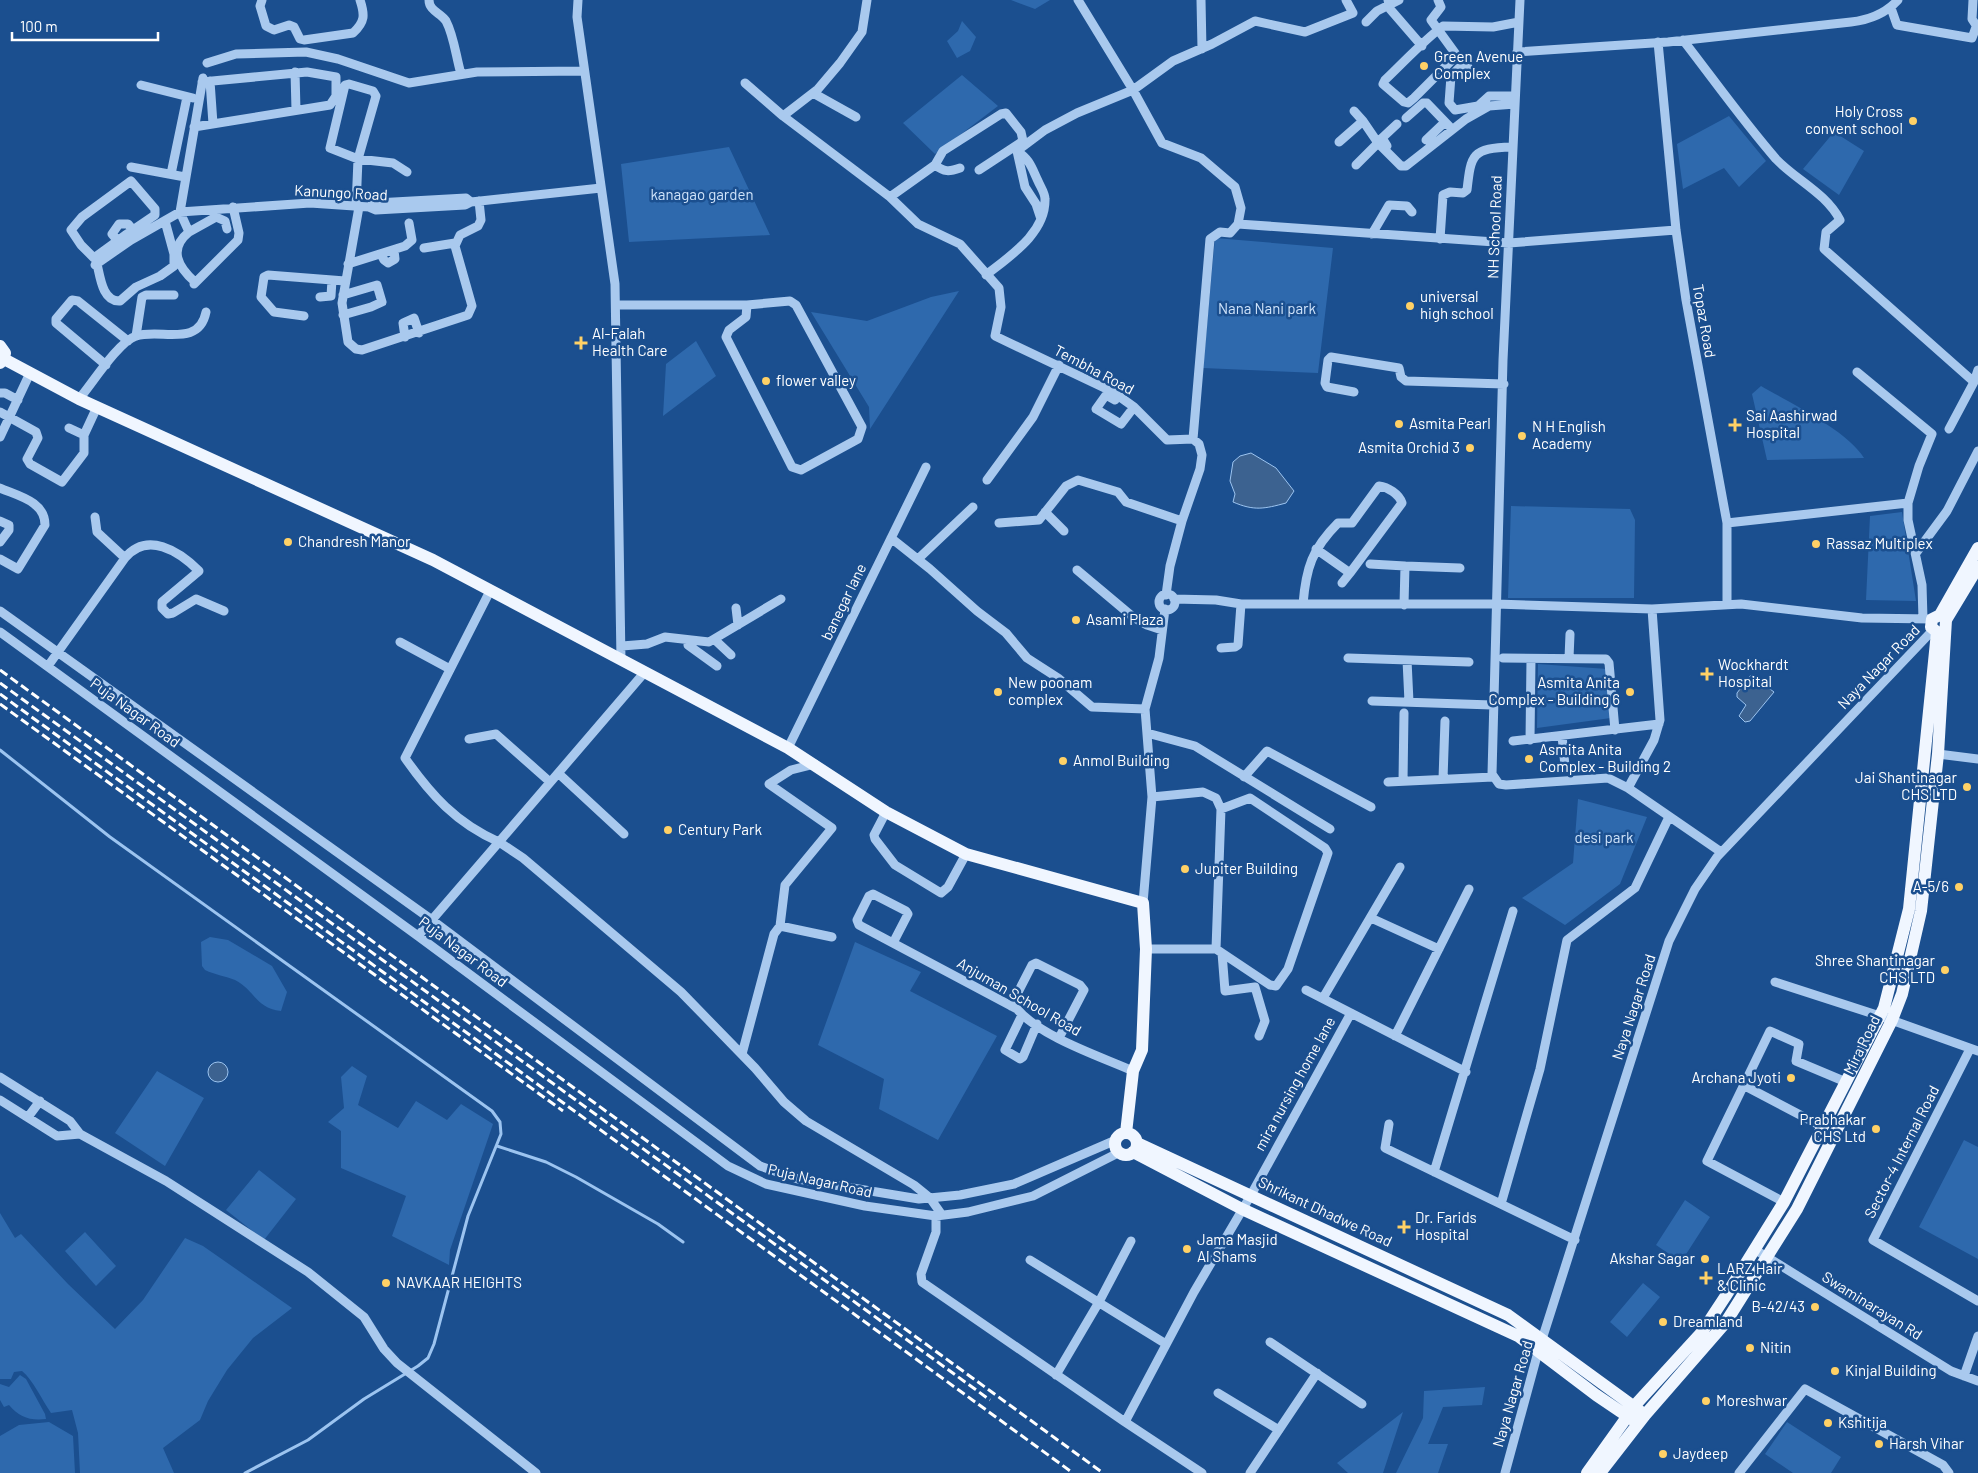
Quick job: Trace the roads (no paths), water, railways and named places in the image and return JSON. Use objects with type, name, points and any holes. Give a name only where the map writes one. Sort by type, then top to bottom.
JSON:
[{"type":"main road","points":[[0,346],[6,353],[2,361],[30,373],[79,400],[433,560],[788,748],[886,812],[966,854],[1143,903],[1146,949],[1142,1050],[1133,1071],[1126,1144]]},
{"type":"main road","name":"Mira Road","points":[[1637,1413],[1726,1322],[1767,1257],[1797,1209],[1886,1018],[1887,1000],[1909,909],[1937,623],[1978,548]]},
{"type":"main road","name":"Mira Road","points":[[1637,1413],[1702,1332],[1784,1202],[1846,1082],[1902,994],[1920,920],[1938,754],[1937,623],[1978,567]]},
{"type":"main road","name":"Shrikant Dhadwe Road","points":[[1126,1144],[1250,1195],[1508,1315],[1542,1338],[1637,1413]]},
{"type":"main road","name":"Shrikant Dhadwe Road","points":[[1126,1144],[1242,1208],[1510,1332],[1538,1352],[1637,1413]]},
{"type":"main road","points":[[1587,1473],[1637,1413]]},
{"type":"main road","points":[[1600,1473],[1637,1413]]},
{"type":"street","points":[[262,0],[260,6],[266,26],[274,30],[289,25],[294,27],[300,39],[304,40],[353,33],[364,20],[365,14],[360,0]]},
{"type":"street","points":[[430,0],[429,4],[445,20],[461,74]]},
{"type":"street","points":[[578,0],[577,17],[584,71],[616,284],[621,660]]},
{"type":"street","points":[[783,116],[813,93],[840,63],[862,32],[867,0]]},
{"type":"street","points":[[1078,0],[1133,90],[1162,143],[1200,158],[1236,187],[1241,208],[1238,224],[1230,233],[1220,232],[1210,239],[1193,439],[1199,444],[1202,455],[1200,469],[1182,521],[1170,566],[1172,608],[1165,609],[1159,658],[1145,709],[1152,797],[1143,903]]},
{"type":"street","points":[[1201,0],[1202,49]]},
{"type":"street","points":[[1017,151],[1045,130],[1078,113],[1133,90],[1173,61],[1202,49],[1255,21],[1305,32],[1353,13],[1346,0]]},
{"type":"street","points":[[1438,0],[1441,7],[1431,20],[1437,30],[1455,53],[1454,58],[1414,98],[1408,103],[1404,102],[1383,84],[1437,30],[1442,26],[1494,28],[1519,22]]},
{"type":"street","name":"NH School Road","points":[[1493,777],[1492,704],[1512,147],[1520,0]]},
{"type":"street","points":[[1517,52],[1683,40],[1857,22],[1891,8],[1898,0]]},
{"type":"street","points":[[1891,8],[1897,25],[1972,38],[1977,27],[1972,20],[1973,0]]},
{"type":"street","points":[[1393,2],[1390,9],[1422,46]]},
{"type":"street","points":[[1366,22],[1377,10],[1393,2]]},
{"type":"street","points":[[1683,40],[1778,160],[1816,192],[1837,213],[1840,220],[1826,232],[1824,249],[1974,382]]},
{"type":"street","name":"Topaz Road","points":[[1658,42],[1676,230],[1686,300],[1727,523],[1727,604]]},
{"type":"street","points":[[207,63],[236,54],[306,52],[338,59],[409,83],[477,72],[584,71]]},
{"type":"street","points":[[1468,67],[1459,68],[1452,76],[1449,103],[1451,108],[1455,110],[1473,108],[1489,96],[1515,100]]},
{"type":"street","points":[[295,72],[296,110]]},
{"type":"street","points":[[194,126],[333,104],[336,96],[336,77],[306,72],[205,80]]},
{"type":"street","points":[[189,232],[180,212],[198,100],[205,80]]},
{"type":"street","points":[[205,80],[212,124]]},
{"type":"street","points":[[745,83],[783,116],[890,197],[918,224],[960,244],[986,275],[1014,253],[1039,226],[1041,219],[1045,198],[1028,160],[1017,151]]},
{"type":"street","points":[[407,172],[393,163],[358,159],[330,148],[346,85],[349,84],[373,91],[376,96],[358,159],[357,207],[343,295],[348,342],[356,349],[362,350],[419,333],[468,315],[472,310],[455,243],[460,235],[478,226],[480,220],[475,202]]},
{"type":"street","points":[[141,85],[198,100]]},
{"type":"street","points":[[813,93],[856,117]]},
{"type":"street","points":[[171,174],[187,97]]},
{"type":"street","points":[[1354,111],[1364,121],[1378,143],[1401,166],[1406,166],[1452,129],[1489,106],[1515,100]]},
{"type":"street","points":[[1406,118],[1423,103],[1427,103],[1452,129]]},
{"type":"street","points":[[890,197],[936,165],[944,151],[1001,114],[1006,114],[1021,132],[1023,141],[979,170]]},
{"type":"street","points":[[1339,142],[1364,121]]},
{"type":"street","points":[[1426,140],[1445,122]]},
{"type":"street","points":[[1397,124],[1382,138],[1382,142],[1404,162],[1419,148],[1425,152]]},
{"type":"street","points":[[1356,165],[1378,143]]},
{"type":"street","points":[[1440,239],[1443,195],[1450,192],[1463,193],[1467,190],[1470,161],[1474,157],[1484,151],[1512,147]]},
{"type":"street","points":[[1017,151],[1025,187],[1036,204],[1041,219]]},
{"type":"street","points":[[936,165],[942,170],[950,172],[960,168]]},
{"type":"street","points":[[131,167],[185,177]]},
{"type":"street","points":[[95,262],[118,241],[155,215],[155,212],[131,181],[72,226],[72,233],[95,262],[108,296],[117,301],[136,287],[171,270],[174,266],[174,254],[165,221]]},
{"type":"street","name":"Kanungo Road","points":[[95,262],[130,234],[165,221],[180,212],[310,203],[386,210],[465,205],[475,202],[601,188]]},
{"type":"street","points":[[1372,234],[1389,205],[1407,206],[1412,212]]},
{"type":"street","points":[[227,229],[225,221],[216,217],[189,232],[177,245],[181,266],[195,283],[238,240],[239,233],[233,207]]},
{"type":"street","points":[[348,264],[405,246],[412,240],[409,223]]},
{"type":"street","points":[[1238,224],[1509,243],[1676,230]]},
{"type":"street","points":[[424,248],[455,243]]},
{"type":"street","points":[[304,316],[274,312],[261,297],[264,277],[268,274],[345,281]]},
{"type":"street","name":"Tembha Road","points":[[986,275],[999,288],[1001,307],[995,336],[1113,392],[1167,440],[1193,439]]},
{"type":"street","points":[[320,297],[331,296],[332,280]]},
{"type":"street","points":[[343,295],[377,286],[382,302],[344,315]]},
{"type":"street","points":[[79,400],[106,365],[132,339],[142,297],[146,295],[174,295]]},
{"type":"street","points":[[106,365],[56,323],[72,300],[78,301],[132,339],[191,333],[203,322],[206,312]]},
{"type":"street","points":[[616,305],[747,305],[790,301],[796,304],[862,427],[858,439],[801,470],[792,467],[726,337],[729,330],[746,317],[747,305]]},
{"type":"street","points":[[405,337],[403,323],[411,318],[414,318],[419,333]]},
{"type":"street","points":[[1354,392],[1327,386],[1325,383],[1328,360],[1331,357],[1399,368],[1401,377],[1406,381],[1504,384]]},
{"type":"street","points":[[987,480],[1033,417],[1059,366]]},
{"type":"street","points":[[1949,429],[1974,382],[1978,370]]},
{"type":"street","points":[[1170,597],[1216,600],[1241,604],[1496,604],[1652,609],[1727,604],[1862,618],[1937,623],[1922,585],[1908,520],[1908,504],[1919,466],[1932,434],[1857,372]]},
{"type":"street","points":[[0,437],[30,373]]},
{"type":"street","points":[[0,393],[5,393],[18,400]]},
{"type":"street","points":[[0,412],[38,435],[27,459],[30,464],[62,482],[84,454],[84,435],[97,407]]},
{"type":"street","points":[[69,428],[84,435]]},
{"type":"street","points":[[1916,553],[1947,511],[1978,451]]},
{"type":"street","name":"banegar lane","points":[[788,748],[926,467]]},
{"type":"street","points":[[999,523],[1039,520],[1066,486],[1078,480],[1118,492],[1126,502],[1182,521]]},
{"type":"street","points":[[1302,604],[1308,567],[1316,549],[1338,523],[1352,523],[1379,486],[1386,487],[1401,499],[1402,503],[1342,583]]},
{"type":"street","points":[[0,488],[32,502],[40,508],[45,525],[18,569],[0,559]]},
{"type":"street","points":[[1727,523],[1908,504]]},
{"type":"street","points":[[918,559],[972,507]]},
{"type":"street","points":[[1045,512],[1064,531]]},
{"type":"street","points":[[95,517],[96,532],[125,558]]},
{"type":"street","points":[[0,521],[9,525],[9,530],[0,542]]},
{"type":"street","points":[[891,538],[977,611],[1006,633],[1028,658],[1058,678],[1092,707],[1145,709]]},
{"type":"street","points":[[48,666],[125,558],[140,545],[172,549],[199,572],[162,602],[162,608],[170,614],[196,598],[224,611]]},
{"type":"street","points":[[1316,549],[1350,573]]},
{"type":"street","points":[[1370,564],[1460,568]]},
{"type":"street","points":[[1404,605],[1405,566]]},
{"type":"street","points":[[1077,570],[1133,617],[1147,626],[1162,630]]},
{"type":"street","points":[[400,642],[450,669],[490,590]]},
{"type":"street","points":[[622,646],[647,644],[665,636],[686,642],[709,642],[781,599]]},
{"type":"street","points":[[1220,648],[1238,645],[1241,604]]},
{"type":"street","points":[[736,608],[738,625]]},
{"type":"street","points":[[1628,788],[1654,740],[1659,724],[1652,609]]},
{"type":"street","name":"Puja Nagar Road","points":[[0,611],[432,920],[760,1166],[798,1179],[902,1198],[930,1198],[960,1195],[1014,1184],[1126,1144]]},
{"type":"street","name":"Naya Nagar Road","points":[[1505,1473],[1542,1338],[1575,1240],[1669,941],[1694,890],[1721,852],[1937,623]]},
{"type":"street","name":"Puja Nagar Road","points":[[0,632],[418,936],[735,1170],[766,1184],[865,1206],[939,1216],[968,1212],[1033,1196],[1126,1144]]},
{"type":"street","points":[[1569,658],[1570,634]]},
{"type":"street","points":[[714,639],[731,655]]},
{"type":"street","points":[[686,642],[717,666]]},
{"type":"street","points":[[1348,658],[1469,662]]},
{"type":"street","points":[[1503,658],[1602,658],[1608,660],[1615,730]]},
{"type":"street","points":[[1530,740],[1531,659]]},
{"type":"street","points":[[1407,660],[1409,702]]},
{"type":"street","name":"Puja Nagar Road","points":[[450,669],[405,758],[429,792],[455,816],[522,858],[681,992],[742,1054],[784,1102],[806,1120],[914,1185],[930,1198],[939,1216]]},
{"type":"street","points":[[418,936],[644,673]]},
{"type":"street","points":[[1372,701],[1492,704]]},
{"type":"street","points":[[1403,782],[1404,713]]},
{"type":"street","points":[[1443,779],[1446,721]]},
{"type":"street","points":[[1513,742],[1659,724]]},
{"type":"street","points":[[1147,733],[1195,746],[1330,829]]},
{"type":"street","points":[[469,739],[496,734],[550,782]]},
{"type":"street","points":[[1562,736],[1565,766]]},
{"type":"street","points":[[1244,777],[1267,751],[1371,807]]},
{"type":"street","points":[[1938,754],[1978,760]]},
{"type":"street","points":[[742,1054],[774,934],[780,926],[785,885],[832,828],[769,784],[791,770],[815,764]]},
{"type":"street","points":[[558,773],[624,834]]},
{"type":"street","points":[[1388,782],[1493,777],[1499,784],[1506,786],[1602,778],[1617,781],[1721,852]]},
{"type":"street","points":[[1152,797],[1202,792],[1216,798],[1221,809],[1219,951],[1225,991],[1255,987],[1265,1021],[1259,1036]]},
{"type":"street","points":[[1146,949],[1219,951],[1270,985],[1276,986],[1288,969],[1328,853],[1325,848],[1250,798],[1221,809]]},
{"type":"street","points":[[886,812],[874,834],[874,839],[895,865],[941,893],[945,892],[966,854]]},
{"type":"street","points":[[1501,1204],[1540,1069],[1567,940],[1635,888],[1669,817]]},
{"type":"street","points":[[1323,998],[1400,867]]},
{"type":"street","points":[[1395,1036],[1469,889]]},
{"type":"street","name":"Anjuman School Road","points":[[893,943],[908,914],[906,911],[873,894],[869,896],[857,920],[860,925],[893,943],[1011,1006],[1059,1038],[1133,1071]]},
{"type":"street","points":[[1434,1172],[1466,1072],[1513,911]]},
{"type":"street","points":[[1371,918],[1439,949]]},
{"type":"street","points":[[780,926],[832,937]]},
{"type":"street","points":[[1011,1006],[1032,965],[1036,963],[1080,985],[1084,990],[1059,1038]]},
{"type":"street","points":[[1775,982],[1886,1018],[1974,1050]]},
{"type":"street","points":[[1306,990],[1466,1072]]},
{"type":"street","name":"mira nursing home lane","points":[[1125,1422],[1166,1344],[1350,1013]]},
{"type":"street","points":[[1022,1015],[1005,1050],[1007,1053],[1020,1059],[1023,1057],[1037,1024]]},
{"type":"street","points":[[1784,1202],[1707,1161],[1770,1032],[1799,1044],[1796,1062],[1846,1082]]},
{"type":"street","name":"Sector-4 Internal Road","points":[[1974,1050],[1873,1240],[1978,1301]]},
{"type":"street","points":[[0,1077],[70,1121],[80,1134],[166,1181],[308,1272],[364,1317],[390,1357],[536,1473]]},
{"type":"street","points":[[1745,1086],[1823,1127]]},
{"type":"street","points":[[0,1100],[57,1136],[80,1134]]},
{"type":"street","points":[[28,1118],[40,1101]]},
{"type":"street","points":[[1389,1124],[1385,1148],[1575,1240]]},
{"type":"street","points":[[735,1170],[746,1156]]},
{"type":"street","points":[[939,1216],[936,1232],[921,1274],[922,1282],[1202,1473]]},
{"type":"street","points":[[1056,1375],[1099,1302],[1130,1241]]},
{"type":"street","name":"Swaminarayan Rd","points":[[1754,1249],[1935,1361],[1978,1381]]},
{"type":"street","points":[[1030,1260],[1166,1344]]},
{"type":"street","points":[[1964,1376],[1978,1336]]},
{"type":"street","points":[[1270,1342],[1362,1404]]},
{"type":"street","points":[[1250,1473],[1317,1373]]},
{"type":"street","points":[[1739,1473],[1780,1427],[1805,1389],[1943,1465],[1949,1473]]},
{"type":"street","points":[[1218,1393],[1279,1430]]},
{"type":"waterway","points":[[0,750],[110,837],[492,1111],[500,1122],[501,1134],[468,1216],[434,1344],[428,1358],[364,1399],[308,1440],[245,1473]]},
{"type":"waterway","points":[[497,1146],[546,1162],[576,1177],[658,1224],[683,1242]]},
{"type":"railway","points":[[0,670],[1103,1473]]},
{"type":"railway","points":[[0,683],[990,1400]]},
{"type":"railway","points":[[0,694],[1073,1473]]},
{"type":"railway","points":[[0,704],[563,1111]]},
{"type":"place","name":"Green Avenue Complex","points":[[1424,66]]},
{"type":"place","name":"Holy Cross convent school","points":[[1913,121]]},
{"type":"place","name":"universal high school","points":[[1410,306]]},
{"type":"place","name":"Al-Falah Health Care","points":[[581,343]]},
{"type":"place","name":"flower valley","points":[[766,381]]},
{"type":"place","name":"Asmita Pearl","points":[[1399,424]]},
{"type":"place","name":"Sai Aashirwad Hospital","points":[[1735,425]]},
{"type":"place","name":"N H English Academy","points":[[1522,436]]},
{"type":"place","name":"Asmita Orchid 3","points":[[1470,448]]},
{"type":"place","name":"Chandresh Manor","points":[[288,542]]},
{"type":"place","name":"Rassaz Multiplex","points":[[1816,544]]},
{"type":"place","name":"Asami Plaza","points":[[1076,620]]},
{"type":"place","name":"Wockhardt Hospital","points":[[1707,674]]},
{"type":"place","name":"New poonam complex","points":[[998,692]]},
{"type":"place","name":"Asmita Anita Complex - Building 6","points":[[1630,692]]},
{"type":"place","name":"Asmita Anita Complex - Building 2","points":[[1529,759]]},
{"type":"place","name":"Anmol Building","points":[[1063,761]]},
{"type":"place","name":"Jai Shantinagar CHS LTD","points":[[1967,787]]},
{"type":"place","name":"Century Park","points":[[668,830]]},
{"type":"place","name":"Jupiter Building","points":[[1185,869]]},
{"type":"place","name":"A-5/6","points":[[1959,887]]},
{"type":"place","name":"Shree Shantinagar CHS LTD","points":[[1945,970]]},
{"type":"place","name":"Archana Jyoti","points":[[1791,1078]]},
{"type":"place","name":"Prabhakar CHS Ltd","points":[[1876,1129]]},
{"type":"place","name":"Dr. Farids Hospital","points":[[1404,1227]]},
{"type":"place","name":"Jama Masjid Al Shams","points":[[1187,1249]]},
{"type":"place","name":"Akshar Sagar","points":[[1705,1259]]},
{"type":"place","name":"LARZ Hair & Clinic","points":[[1706,1278]]},
{"type":"place","name":"NAVKAAR HEIGHTS","points":[[386,1283]]},
{"type":"place","name":"B-42/43","points":[[1815,1307]]},
{"type":"place","name":"Dreamland","points":[[1663,1322]]},
{"type":"place","name":"Nitin","points":[[1750,1348]]},
{"type":"place","name":"Kinjal Building","points":[[1835,1371]]},
{"type":"place","name":"Moreshwar","points":[[1706,1401]]},
{"type":"place","name":"Kshitija","points":[[1828,1423]]},
{"type":"place","name":"Harsh Vihar","points":[[1879,1444]]},
{"type":"place","name":"Jaydeep","points":[[1663,1454]]},
{"type":"park label","name":"kanagao garden","points":[[702,195]]},
{"type":"park label","name":"Nana Nani park","points":[[1267,309]]},
{"type":"park label","name":"desi park","points":[[1604,838]]}]
